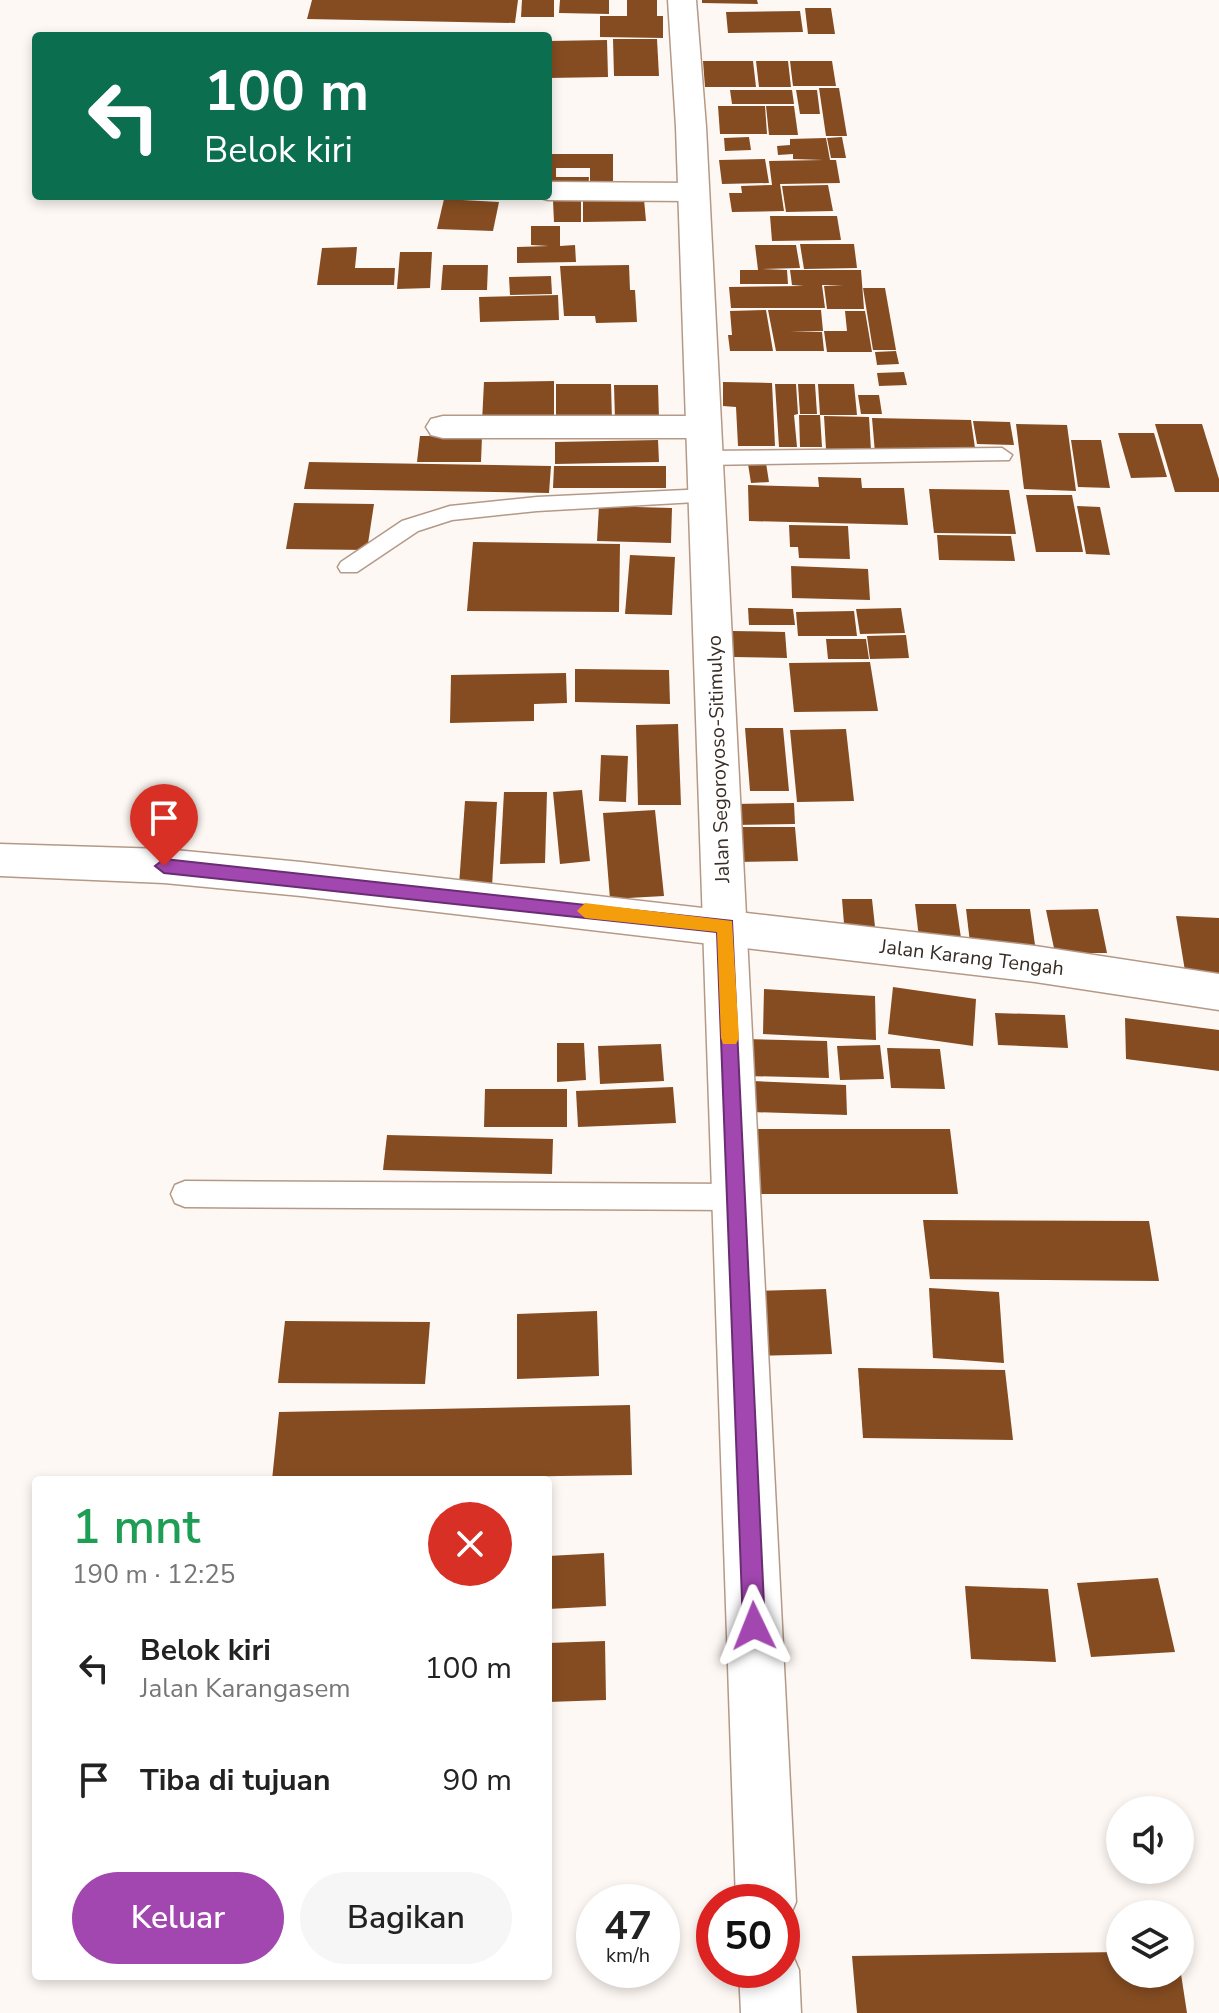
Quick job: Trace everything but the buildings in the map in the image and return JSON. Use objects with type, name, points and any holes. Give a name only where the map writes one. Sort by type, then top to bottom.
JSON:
[{"type":"main road","name":"Jalan Segoroyoso-Sitimulyo","points":[[682,0],[705,460],[765,1884]]},
{"type":"main road","points":[[552,191],[693,192]]},
{"type":"main road","points":[[443,427],[705,460]]},
{"type":"main road","name":"Jalan Karang Tengah","points":[[0,860],[164,866],[244,873],[725,926],[1035,964],[1219,992]]},
{"type":"main road","points":[[770,1988],[771,2013]]},
{"type":"lane","points":[[349,567],[410,526],[450,513],[537,504],[705,460],[1002,455]]},
{"type":"lane","points":[[185,1194],[736,1197]]},
{"type":"slow traffic","points":[[585,911],[725,926],[730,1038]]},
{"type":"route","points":[[164,866],[725,926],[754,1626]]}]
